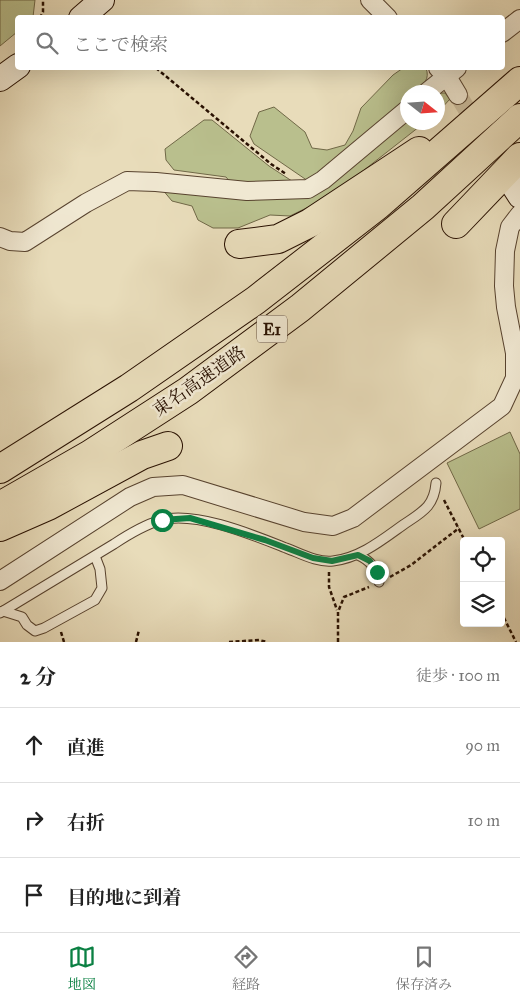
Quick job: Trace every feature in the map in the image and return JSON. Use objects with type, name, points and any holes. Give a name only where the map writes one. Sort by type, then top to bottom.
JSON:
[{"type":"highway","points":[[239,244],[278,239],[310,223],[520,81]]},
{"type":"highway","name":"東名高速道路","points":[[0,469],[129,388],[256,300],[377,206],[520,81]]},
{"type":"highway","name":"東名高速道路","points":[[0,506],[89,455],[188,391],[292,314],[423,207],[520,118]]},
{"type":"highway","points":[[456,224],[517,178]]},
{"type":"highway","points":[[0,527],[48,506],[142,455],[168,446]]},
{"type":"main road","points":[[0,79],[15,68]]},
{"type":"street","points":[[370,0],[385,15]]},
{"type":"street","points":[[505,31],[520,19]]},
{"type":"street","points":[[433,85],[447,70],[458,95]]},
{"type":"street","points":[[0,236],[10,240],[25,242],[86,203],[127,181],[247,191],[308,189],[323,180],[400,116]]},
{"type":"street","points":[[0,580],[123,502],[153,487],[183,484],[304,522],[333,526],[353,518],[502,406],[516,378],[515,353],[504,286],[505,251],[510,227],[520,214]]},
{"type":"lane","points":[[2,612],[131,533],[162,520],[190,518],[256,537],[313,558],[328,561],[358,555],[428,507],[435,494],[436,483]]},
{"type":"lane","points":[[358,555],[370,561],[377,572],[379,582]]},
{"type":"lane","points":[[2,612],[22,617],[27,625],[35,631],[95,600],[102,588],[100,569],[95,556]]},
{"type":"path","points":[[42,15],[43,0]]},
{"type":"path","points":[[158,70],[271,164],[308,189]]},
{"type":"path","points":[[436,483],[463,537]]},
{"type":"path","points":[[328,561],[329,587],[338,612]]},
{"type":"path","points":[[505,620],[516,642]]},
{"type":"path","points":[[136,642],[139,630]]},
{"type":"path","points":[[229,642],[259,640],[267,642]]},
{"type":"green space","points":[[0,0],[35,0],[33,15],[15,15],[15,34],[0,46]]},
{"type":"green space","points":[[400,70],[426,70],[427,78],[423,85],[400,85],[400,107],[308,181],[254,144],[250,136],[259,112],[274,107],[305,132],[312,148],[327,150],[345,145],[353,131],[361,108]]},
{"type":"green space","points":[[445,93],[450,99],[445,104]]},
{"type":"green space","points":[[204,120],[212,120],[269,166],[298,185],[231,183],[226,177],[174,170],[166,160],[165,149]]},
{"type":"green space","points":[[400,120],[400,130],[415,130],[331,196],[290,216],[270,215],[238,228],[213,228],[198,220],[192,206],[172,201],[162,189],[304,195]]},
{"type":"green space","points":[[510,432],[520,454],[520,509],[479,529],[447,463]]},
{"type":"tunnel","points":[[458,95],[510,180]]},
{"type":"route","points":[[162,520],[190,518],[229,528],[313,558],[332,561],[358,555],[370,561],[377,572]]}]
